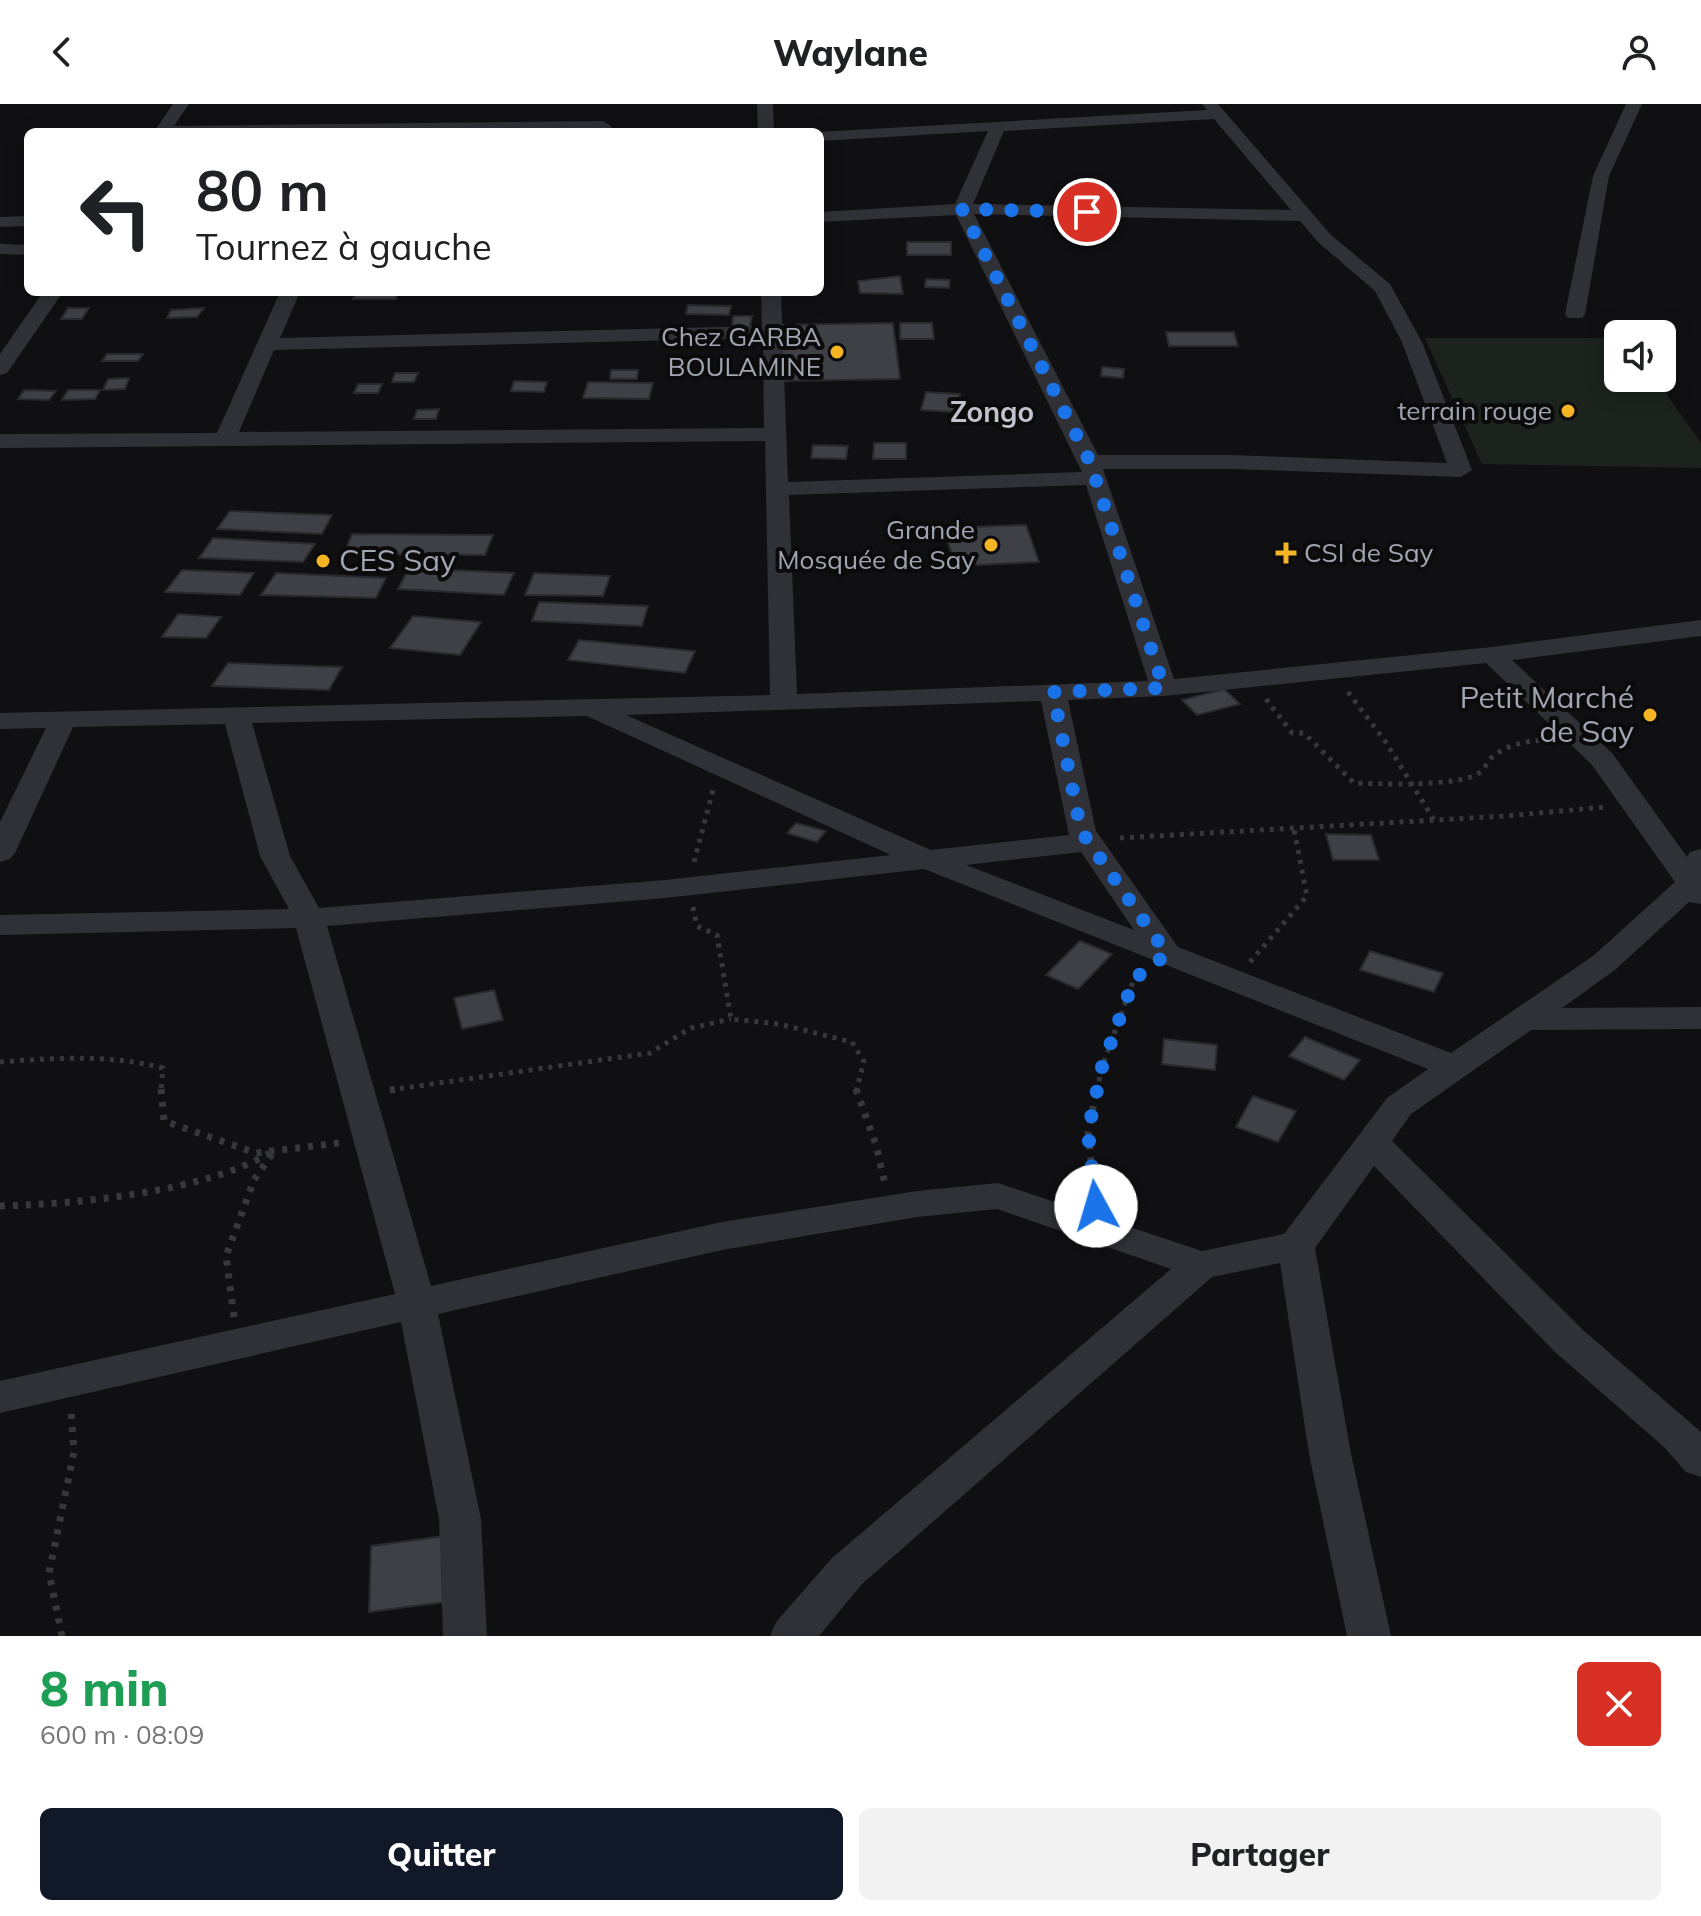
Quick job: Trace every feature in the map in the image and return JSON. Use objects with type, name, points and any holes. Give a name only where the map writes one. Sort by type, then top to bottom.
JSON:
[{"type":"street","points":[[165,128],[181,104]]},
{"type":"street","points":[[765,104],[766,128]]},
{"type":"street","points":[[1575,314],[1601,176],[1634,104]]},
{"type":"street","points":[[777,489],[1231,462],[1461,470],[1412,342],[1383,288],[1325,239],[1215,109],[998,127],[824,136]]},
{"type":"street","points":[[465,128],[541,121],[603,128]]},
{"type":"street","points":[[253,128],[366,123],[421,128]]},
{"type":"street","points":[[962,209],[998,127]]},
{"type":"street","points":[[962,209],[1092,470],[1164,688]]},
{"type":"street","points":[[824,217],[962,209],[1305,216]]},
{"type":"street","points":[[0,222],[24,221]]},
{"type":"street","points":[[0,249],[24,250]]},
{"type":"street","points":[[0,369],[50,296]]},
{"type":"street","points":[[225,439],[288,296]]},
{"type":"street","points":[[771,296],[784,703]]},
{"type":"street","points":[[267,344],[772,332]]},
{"type":"street","points":[[0,441],[775,434]]},
{"type":"street","points":[[0,721],[784,703],[1164,688],[1492,655],[1701,628]]},
{"type":"street","points":[[792,1636],[847,1571],[1201,1265],[1296,1246],[1399,1106],[1604,963],[1698,880],[1634,804],[1602,759],[1492,655]]},
{"type":"street","points":[[1053,692],[1081,831],[1167,954]]},
{"type":"street","points":[[589,707],[925,859],[1454,1067]]},
{"type":"street","points":[[236,716],[275,856],[309,918],[417,1305],[460,1519],[465,1636]]},
{"type":"street","points":[[0,853],[6,826],[63,720]]},
{"type":"street","points":[[0,925],[309,918],[688,886],[1088,842]]},
{"type":"street","points":[[1524,1019],[1701,1018]]},
{"type":"street","points":[[1372,1142],[1569,1341],[1678,1435],[1701,1460]]},
{"type":"street","points":[[0,1397],[722,1236],[891,1208],[998,1196],[1201,1265]]},
{"type":"street","points":[[1296,1246],[1330,1454],[1369,1636]]},
{"type":"path","points":[[1333,671],[1385,741],[1434,820]]},
{"type":"path","points":[[1251,679],[1292,733],[1304,733],[1354,783],[1412,785],[1452,781],[1479,773],[1488,759],[1509,747],[1534,741],[1581,739]]},
{"type":"path","points":[[719,766],[688,886],[697,926],[717,935],[731,1019]]},
{"type":"path","points":[[1088,842],[1164,834],[1294,829],[1634,804]]},
{"type":"path","points":[[1234,980],[1307,896],[1294,829]]},
{"type":"path","points":[[1098,1230],[1088,1132],[1102,1067],[1134,979],[1167,954]]},
{"type":"path","points":[[358,1094],[650,1053],[691,1028],[731,1019],[779,1024],[852,1042],[864,1062],[856,1090],[876,1145],[891,1208]]},
{"type":"path","points":[[0,1062],[91,1057],[136,1059],[163,1068],[160,1102],[164,1121],[256,1153],[371,1142]]},
{"type":"path","points":[[0,1206],[62,1205],[112,1198],[245,1169],[274,1150]]},
{"type":"path","points":[[238,1345],[226,1256],[254,1180],[274,1150]]},
{"type":"path","points":[[62,1636],[49,1573],[74,1452],[68,1382]]},
{"type":"shaded area","name":"terrain rouge","points":[[1425,338],[1604,338],[1604,392],[1665,392],[1701,443],[1701,468],[1482,464]]},
{"type":"building","points":[[907,242],[951,242],[951,255],[907,255]]},
{"type":"building","points":[[900,276],[903,294],[860,293],[858,281]]},
{"type":"building","points":[[926,279],[950,280],[949,288],[925,287]]},
{"type":"building","points":[[354,296],[397,296],[396,299],[353,299]]},
{"type":"building","points":[[688,305],[731,306],[729,315],[686,314]]},
{"type":"building","points":[[68,308],[89,308],[82,319],[61,319]]},
{"type":"building","points":[[204,308],[197,317],[167,318],[171,310]]},
{"type":"building","points":[[733,316],[752,316],[750,327],[732,327]]},
{"type":"building","name":"Chez GARBA BOULAMINE","points":[[893,323],[900,379],[779,381],[776,325]]},
{"type":"building","points":[[900,323],[932,323],[934,339],[900,339]]},
{"type":"building","points":[[1166,332],[1234,332],[1238,346],[1169,346]]},
{"type":"building","points":[[107,354],[143,354],[138,361],[102,361]]},
{"type":"building","points":[[1102,367],[1124,369],[1123,378],[1101,376]]},
{"type":"building","points":[[611,370],[638,370],[637,379],[610,379]]},
{"type":"building","points":[[395,373],[418,373],[414,382],[392,382]]},
{"type":"building","points":[[129,378],[125,389],[103,390],[108,379]]},
{"type":"building","points":[[514,381],[547,382],[544,392],[511,391]]},
{"type":"building","points":[[588,382],[653,383],[649,399],[583,398]]},
{"type":"building","points":[[358,384],[382,384],[378,393],[354,393]]},
{"type":"building","points":[[24,390],[56,391],[49,400],[18,399]]},
{"type":"building","points":[[68,390],[100,390],[95,399],[62,400]]},
{"type":"building","points":[[926,392],[960,394],[956,412],[921,410]]},
{"type":"building","points":[[439,409],[436,419],[414,419],[417,410]]},
{"type":"building","points":[[874,443],[906,443],[906,459],[873,459]]},
{"type":"building","points":[[813,445],[848,446],[846,459],[811,458]]},
{"type":"building","points":[[230,511],[332,515],[322,534],[217,529]]},
{"type":"building","name":"Grande Mosquée de Say","points":[[1026,525],[1039,562],[955,566],[944,528]]},
{"type":"building","points":[[352,534],[493,535],[485,555],[344,554]]},
{"type":"building","points":[[213,538],[315,544],[303,562],[199,558]]},
{"type":"building","points":[[409,568],[514,573],[504,595],[398,589]]},
{"type":"building","points":[[182,570],[254,573],[240,595],[165,592]]},
{"type":"building","points":[[276,573],[386,578],[376,598],[261,595]]},
{"type":"building","points":[[534,573],[610,576],[603,596],[525,595]]},
{"type":"building","points":[[539,602],[648,606],[642,626],[532,621]]},
{"type":"building","points":[[178,614],[221,617],[206,638],[162,637]]},
{"type":"building","points":[[413,616],[481,622],[460,655],[390,648]]},
{"type":"building","points":[[579,640],[695,651],[685,673],[568,660]]},
{"type":"building","points":[[228,663],[342,667],[329,690],[212,686]]},
{"type":"building","points":[[1224,689],[1240,704],[1197,715],[1182,700]]},
{"type":"building","points":[[796,823],[826,831],[817,842],[787,833]]},
{"type":"building","points":[[1326,834],[1371,835],[1379,860],[1333,860]]},
{"type":"building","points":[[1080,941],[1112,954],[1078,989],[1046,975]]},
{"type":"building","points":[[1370,951],[1443,973],[1434,992],[1360,970]]},
{"type":"building","points":[[494,990],[503,1020],[462,1029],[454,998]]},
{"type":"building","points":[[1305,1037],[1360,1060],[1344,1080],[1289,1056]]},
{"type":"building","points":[[1164,1039],[1217,1045],[1215,1070],[1162,1064]]},
{"type":"building","points":[[1253,1096],[1296,1111],[1278,1142],[1236,1127]]},
{"type":"building","points":[[445,1536],[444,1602],[369,1612],[371,1546]]},
{"type":"place","name":"Chez GARBA BOULAMINE","points":[[837,352]]},
{"type":"place","name":"terrain rouge","points":[[1568,411]]},
{"type":"place","name":"Grande Mosquée de Say","points":[[991,545]]},
{"type":"place","name":"CSI de Say","points":[[1286,553]]},
{"type":"place","name":"CES Say","points":[[323,561]]},
{"type":"place","name":"Petit Marché de Say","points":[[1650,715]]},
{"type":"district","name":"Zongo","points":[[992,412]]},
{"type":"route","points":[[1087,212],[962,209],[1090,462],[1164,688],[1053,692],[1081,831],[1167,954],[1134,979],[1102,1067],[1088,1132],[1096,1206]]}]
